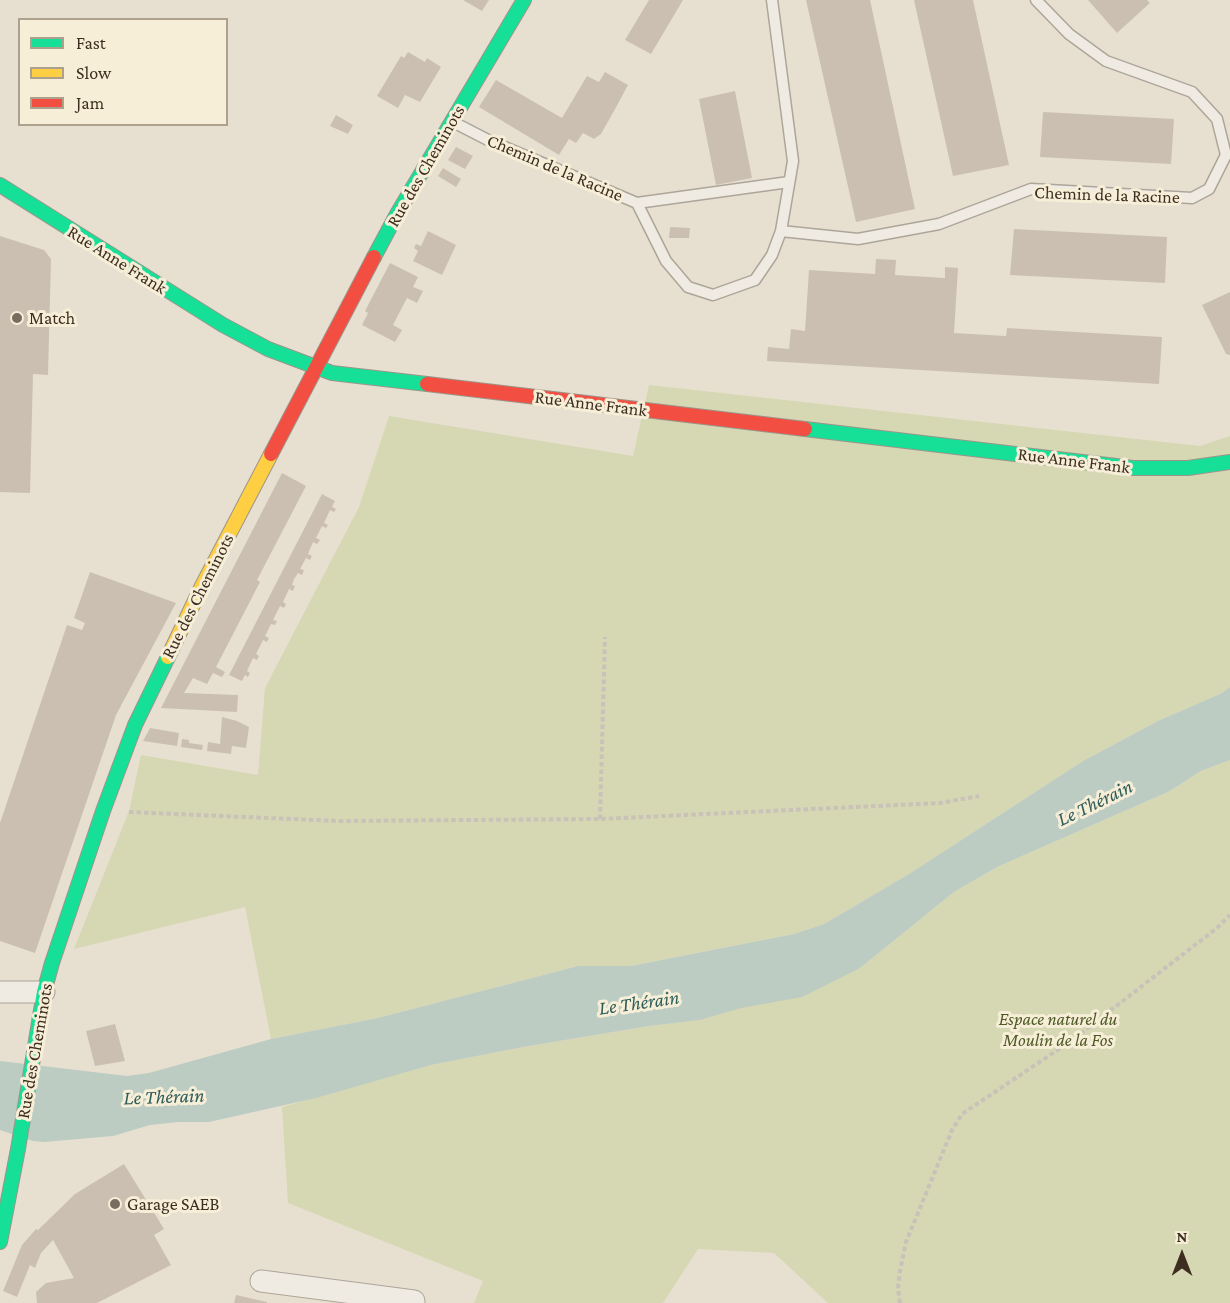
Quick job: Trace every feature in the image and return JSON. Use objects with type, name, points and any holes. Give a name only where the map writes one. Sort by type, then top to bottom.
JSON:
[{"type":"street","name":"Rue des Cheminots","points":[[0,1242],[44,992],[103,811],[144,705],[202,586],[397,214],[524,0]]},
{"type":"street","name":"Rue Anne Frank","points":[[0,185],[200,312],[242,336],[332,373],[1133,468],[1188,468],[1230,462]]},
{"type":"street","points":[[0,992],[44,992]]},
{"type":"street","points":[[261,1281],[314,1296],[414,1301]]},
{"type":"lane","points":[[772,0],[793,161],[781,231]]},
{"type":"lane","name":"Chemin de la Racine","points":[[451,121],[488,140],[637,203],[666,261],[688,287],[712,295],[755,280],[772,255],[781,231],[858,239],[939,224],[1031,189],[1192,198],[1209,189],[1226,155],[1217,119],[1192,92],[1106,61],[1069,34],[1036,0]]},
{"type":"lane","points":[[637,203],[789,182]]},
{"type":"path","points":[[600,819],[605,637]]},
{"type":"path","points":[[103,811],[318,820],[600,819],[940,803],[979,796]]},
{"type":"path","points":[[900,1303],[898,1288],[906,1242],[952,1130],[962,1114],[1071,1041],[1217,928],[1230,915]]},
{"type":"green space","points":[[649,385],[1200,446],[1230,436],[1230,687],[1222,693],[1158,721],[1083,761],[909,874],[824,924],[794,934],[631,966],[578,966],[378,1018],[271,1039],[245,907],[74,949],[129,811],[141,755],[258,775],[265,688],[359,507],[389,416],[633,456]]},
{"type":"green space","name":"Espace naturel du Moulin de la Fos","points":[[1230,760],[1230,1303],[828,1303],[774,1253],[698,1249],[663,1303],[474,1303],[483,1281],[288,1203],[282,1107],[431,1065],[523,1047],[700,1020],[860,968],[954,892],[997,867],[1170,791],[1201,771]]},
{"type":"water","name":"Le Thérain","points":[[1230,687],[1230,760],[1201,771],[1170,791],[997,867],[954,892],[860,968],[802,997],[741,1008],[700,1020],[523,1047],[431,1065],[316,1098],[209,1122],[150,1125],[113,1136],[44,1142],[33,1141],[0,1130],[0,1061],[127,1076],[149,1073],[271,1039],[378,1018],[578,966],[631,966],[794,934],[824,924],[909,874],[1083,761],[1158,721],[1222,693]]},
{"type":"building","points":[[463,0],[489,0],[482,11]]},
{"type":"building","points":[[649,0],[683,0],[651,54],[625,40]]},
{"type":"building","points":[[806,0],[870,0],[915,209],[856,222]]},
{"type":"building","points":[[914,0],[973,0],[1009,165],[953,176]]},
{"type":"building","points":[[1088,0],[1147,0],[1150,3],[1117,33]]},
{"type":"building","points":[[408,52],[425,62],[427,58],[441,67],[420,102],[405,95],[398,108],[377,96],[401,56],[404,58]]},
{"type":"building","points":[[605,72],[628,85],[614,111],[601,134],[594,139],[583,133],[576,143],[569,139],[559,155],[479,107],[496,80],[562,118],[587,76],[599,82]]},
{"type":"building","points":[[735,91],[752,178],[716,185],[699,99]]},
{"type":"building","points":[[1043,112],[1174,119],[1171,164],[1040,157]]},
{"type":"building","points":[[336,115],[353,125],[348,134],[330,126]]},
{"type":"building","points":[[456,147],[473,156],[465,169],[448,160]]},
{"type":"building","points":[[443,168],[461,179],[456,187],[438,176]]},
{"type":"building","points":[[670,227],[690,228],[689,238],[669,238]]},
{"type":"building","points":[[1014,229],[1167,237],[1165,283],[1010,275]]},
{"type":"building","points":[[428,231],[456,245],[442,275],[413,261],[418,251],[414,248],[416,244],[421,246]]},
{"type":"building","name":"Match","points":[[0,236],[44,250],[51,259],[48,375],[33,374],[30,493],[0,492]]},
{"type":"building","points":[[876,259],[896,260],[895,275],[945,278],[945,267],[958,268],[954,333],[1006,336],[1007,328],[1162,337],[1159,384],[767,361],[768,347],[789,349],[791,329],[805,331],[809,270],[875,274]]},
{"type":"building","points":[[390,263],[418,277],[413,287],[423,291],[417,303],[407,298],[393,325],[402,330],[395,342],[362,325],[368,313],[365,311]]},
{"type":"building","points":[[1230,292],[1230,355],[1226,354],[1202,305]]},
{"type":"building","points":[[282,473],[306,486],[257,580],[260,582],[216,667],[225,672],[222,677],[213,673],[207,684],[193,678],[184,693],[238,695],[237,712],[161,708]]},
{"type":"building","points":[[322,494],[335,501],[332,507],[336,509],[334,512],[330,510],[324,523],[328,525],[326,528],[322,526],[316,538],[320,540],[317,544],[313,542],[308,554],[312,556],[310,560],[306,558],[300,569],[304,570],[302,575],[298,573],[294,579],[293,591],[289,589],[283,602],[286,604],[284,608],[280,606],[273,620],[277,621],[275,625],[271,624],[265,636],[269,638],[267,642],[263,640],[256,654],[259,656],[257,660],[253,658],[247,671],[250,673],[248,677],[245,675],[242,681],[229,675]]},
{"type":"building","points":[[90,572],[176,603],[116,715],[35,953],[0,941],[0,823],[67,625],[82,630],[85,623],[74,618]]},
{"type":"building","points":[[222,717],[249,727],[246,748],[232,746],[231,754],[207,751],[208,742],[220,744]]},
{"type":"building","points":[[150,728],[179,733],[177,746],[143,741]]},
{"type":"building","points":[[182,739],[189,740],[189,743],[203,745],[202,750],[181,747]]},
{"type":"building","points":[[115,1024],[125,1061],[95,1066],[86,1031]]},
{"type":"building","points":[[124,1164],[164,1229],[154,1235],[171,1265],[97,1303],[37,1303],[36,1292],[46,1283],[74,1278],[53,1240],[41,1253],[35,1268],[30,1265],[17,1297],[3,1291],[22,1245],[36,1229],[38,1230],[75,1194]]},
{"type":"building","points":[[236,1295],[267,1302],[267,1303],[234,1303]]},
{"type":"traffic: fast","points":[[374,257],[397,214],[524,0]]},
{"type":"traffic: fast","points":[[0,185],[223,325],[268,349],[332,373],[427,384]]},
{"type":"traffic: fast","points":[[805,429],[1133,468],[1188,468],[1230,462]]},
{"type":"traffic: fast","points":[[0,1242],[44,992],[52,963],[103,811],[135,725],[168,657]]},
{"type":"traffic: slow","points":[[168,657],[202,586],[271,454]]},
{"type":"traffic: jam","points":[[271,454],[374,257]]},
{"type":"traffic: jam","points":[[427,384],[805,429]]},
{"type":"place","name":"Match","points":[[17,318]]},
{"type":"place","name":"Garage SAEB","points":[[115,1204]]}]
